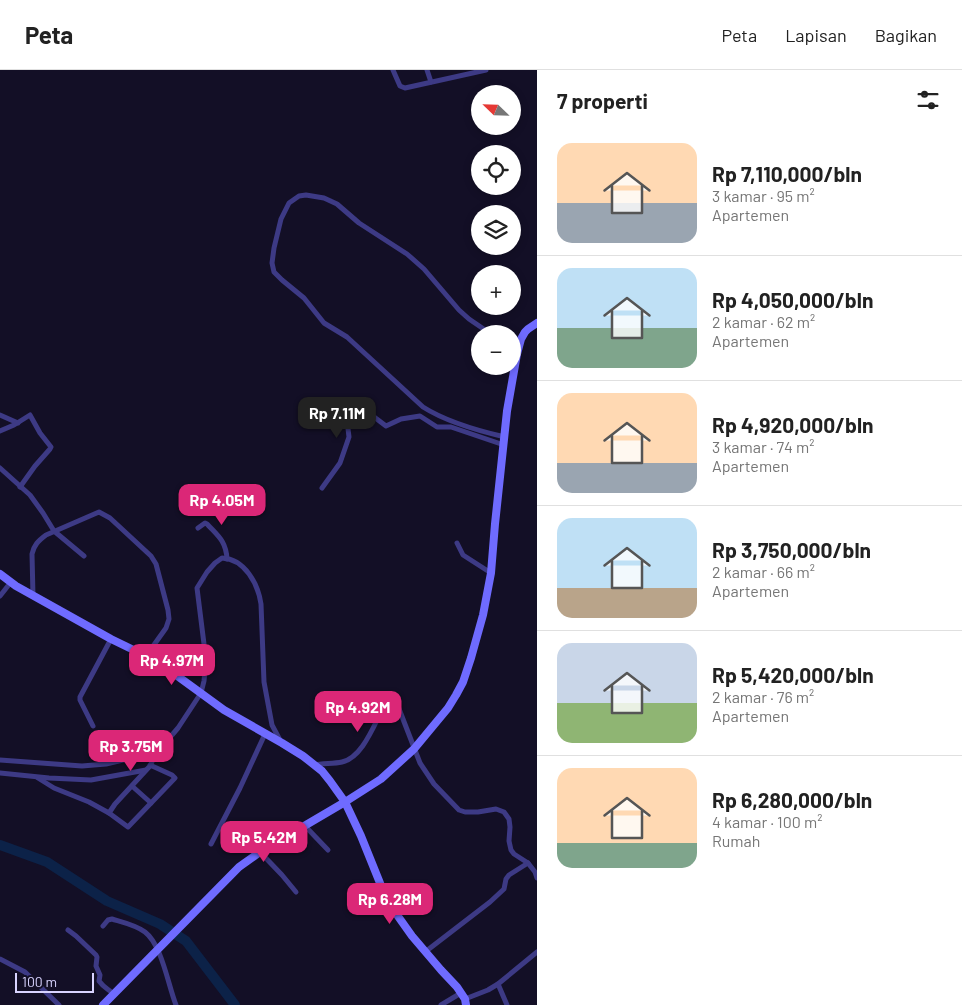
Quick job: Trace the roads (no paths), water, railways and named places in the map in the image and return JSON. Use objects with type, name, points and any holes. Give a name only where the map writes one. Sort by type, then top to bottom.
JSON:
[{"type":"street","points":[[393,70],[401,87],[431,82],[459,73],[486,70]]},
{"type":"street","points":[[427,70],[431,82]]},
{"type":"street","points":[[478,325],[459,310],[424,269],[407,254],[359,223],[337,204],[324,198],[306,195],[296,198],[286,206],[274,248],[272,263],[274,272],[304,298],[324,323],[347,337],[423,407],[433,413],[504,441]]},
{"type":"street","points":[[521,338],[528,329],[537,323]]},
{"type":"street","points":[[103,1005],[240,867],[260,852],[381,780],[414,749],[448,708],[463,682],[483,616],[491,573],[511,375]]},
{"type":"street","points":[[322,488],[340,463],[349,437],[346,412],[357,404],[386,426],[401,419],[420,416],[437,427],[451,427],[504,441]]},
{"type":"street","points":[[0,431],[18,423],[30,414],[40,433],[51,447],[34,466],[20,487]]},
{"type":"street","points":[[0,415],[18,423]]},
{"type":"street","points":[[0,468],[30,495],[54,531],[84,556]]},
{"type":"street","points":[[33,596],[32,554],[38,541],[54,531],[99,512],[110,518],[151,556],[156,564],[169,619],[166,628],[146,656]]},
{"type":"street","points":[[198,528],[207,524],[223,542],[227,559]]},
{"type":"street","points":[[457,543],[463,555],[491,573]]},
{"type":"street","points":[[0,760],[82,766],[106,764],[145,756],[157,750],[166,742],[178,728],[201,693],[204,681],[205,660],[197,588],[203,576],[220,558],[237,564],[249,573],[259,594],[264,682],[272,725],[281,742]]},
{"type":"street","points":[[0,574],[33,596],[165,666],[224,710],[281,742],[314,765],[330,781],[345,802],[384,893],[397,917],[425,952],[457,986],[464,999]]},
{"type":"street","points":[[0,596],[11,582]]},
{"type":"street","points":[[94,726],[80,700],[80,696],[111,639]]},
{"type":"street","points":[[314,765],[342,762],[356,755],[388,700],[394,699],[420,763],[434,784],[459,810],[478,812],[496,809],[506,814],[509,819],[508,842],[511,850],[514,854],[528,862],[537,878]]},
{"type":"street","points":[[211,844],[265,734]]},
{"type":"street","points":[[109,813],[148,767],[157,750]]},
{"type":"street","points":[[0,773],[38,778],[94,780],[148,767],[175,777],[128,827],[109,813],[89,802],[54,788],[38,778]]},
{"type":"street","points":[[132,786],[151,803]]},
{"type":"street","points":[[305,826],[328,850]]},
{"type":"street","points":[[260,852],[296,892]]},
{"type":"street","points":[[425,952],[490,902],[504,889],[509,875],[528,862]]},
{"type":"street","points":[[103,926],[108,920],[112,919],[137,928],[148,936],[158,950],[176,1005]]},
{"type":"street","points":[[68,930],[96,955],[96,966],[100,975],[99,981],[114,994]]},
{"type":"street","points":[[441,1005],[488,990],[537,952]]},
{"type":"street","points":[[0,959],[25,972],[59,1005]]},
{"type":"street","points":[[498,984],[507,1005]]},
{"type":"waterway","points":[[0,845],[47,862],[107,901],[160,924],[186,941],[235,1005]]}]
